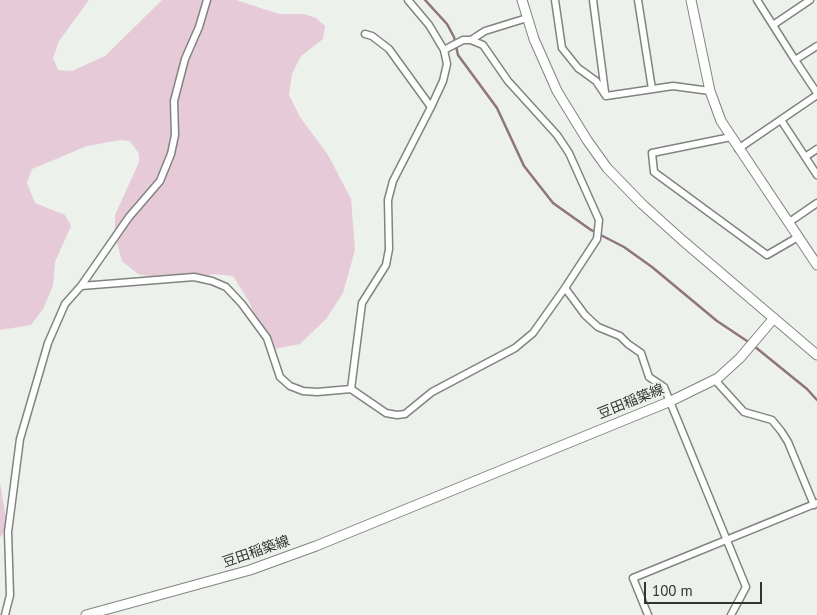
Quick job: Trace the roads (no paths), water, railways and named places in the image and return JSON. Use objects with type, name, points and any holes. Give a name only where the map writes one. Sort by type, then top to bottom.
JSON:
[{"type":"main road","points":[[522,0],[527,18],[557,91],[586,140],[607,168],[642,204],[682,240],[817,355]]},
{"type":"main road","points":[[691,0],[710,92],[721,121],[817,265]]},
{"type":"main road","name":"豆田稲築線","points":[[86,615],[240,572],[316,546],[671,401],[717,379],[774,318]]},
{"type":"street","points":[[351,389],[362,303],[386,265],[389,250],[388,200],[393,181],[431,107],[445,72],[447,59],[444,50],[429,25],[408,0]]},
{"type":"street","points":[[555,0],[562,48],[578,68],[596,81],[606,96]]},
{"type":"street","points":[[593,0],[606,96]]},
{"type":"street","points":[[638,0],[652,89]]},
{"type":"street","points":[[738,149],[817,94],[757,0]]},
{"type":"street","points":[[773,25],[810,0]]},
{"type":"street","points":[[6,615],[10,595],[8,532],[20,439],[48,343],[65,304],[81,286],[129,217],[160,181],[171,154],[175,135],[174,101],[185,59],[199,27],[204,1]]},
{"type":"street","points":[[444,50],[457,42],[471,40],[485,32],[527,18]]},
{"type":"street","points":[[365,34],[372,36],[389,49],[431,107]]},
{"type":"street","points":[[81,286],[194,277],[212,280],[226,287],[242,304],[267,338],[280,377],[290,386],[303,391],[317,392],[351,389],[386,413],[397,415],[405,414],[432,392],[515,348],[533,333],[565,288],[597,239],[599,220],[569,153],[558,134],[508,82],[483,45],[471,40]]},
{"type":"street","points":[[796,60],[817,46]]},
{"type":"street","points":[[606,96],[674,86],[710,92]]},
{"type":"street","points":[[781,120],[817,176]]},
{"type":"street","points":[[730,137],[652,153],[654,172],[767,255],[798,237]]},
{"type":"street","points":[[805,158],[817,150]]},
{"type":"street","points":[[788,223],[817,203]]},
{"type":"street","points":[[565,288],[585,315],[598,327],[620,336],[641,353],[648,377],[664,387],[746,587],[731,615]]},
{"type":"street","points":[[648,615],[633,578],[815,504],[788,442],[781,431],[772,420],[744,412],[717,379]]},
{"type":"waterway","points":[[425,0],[447,24],[454,37],[458,55],[497,108],[524,166],[553,203],[591,230],[624,247],[652,267],[717,321],[750,343]]},
{"type":"waterway","points":[[754,346],[807,389],[817,400]]}]
